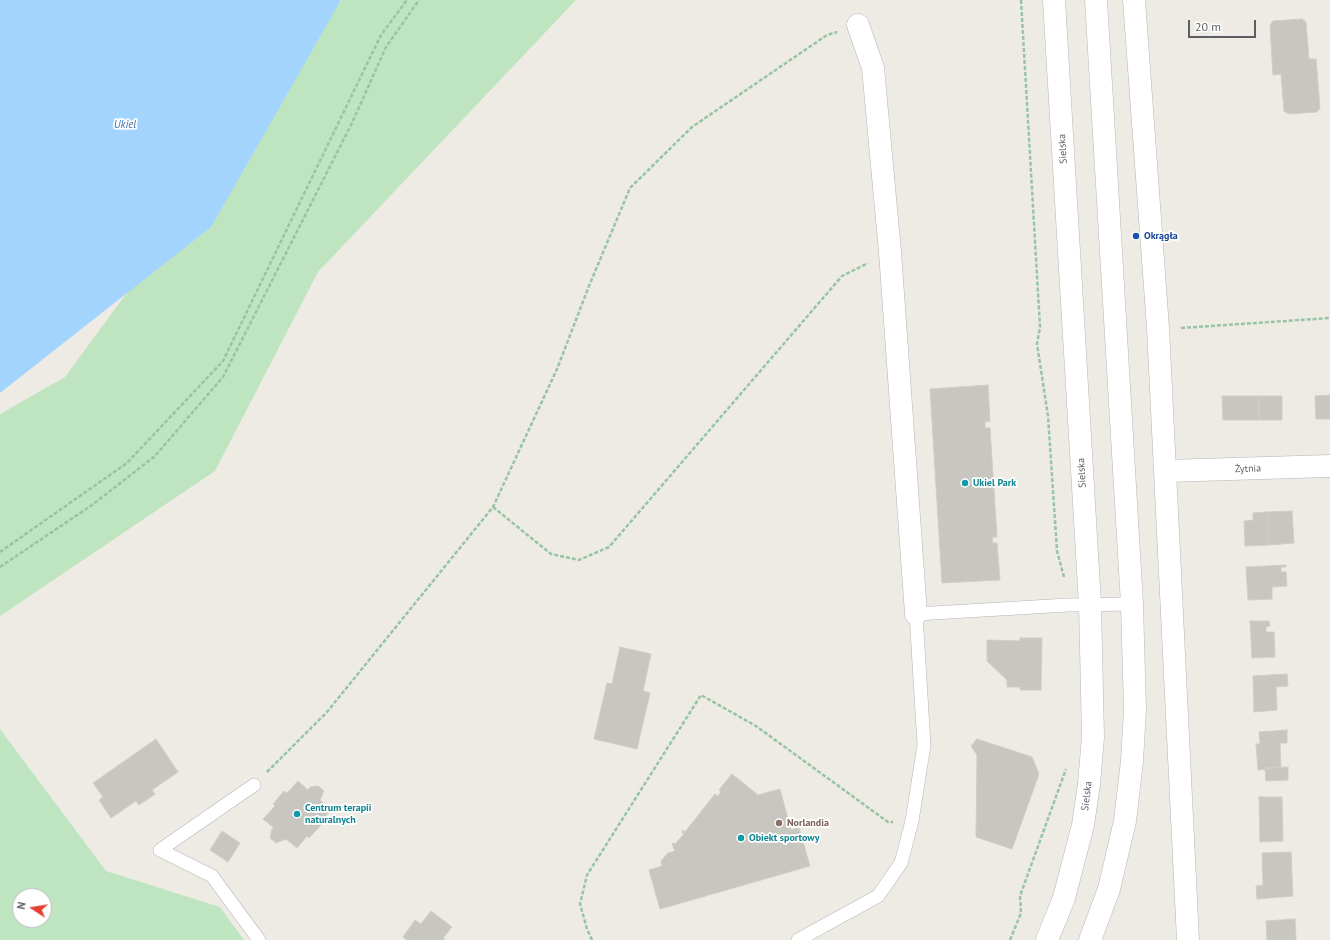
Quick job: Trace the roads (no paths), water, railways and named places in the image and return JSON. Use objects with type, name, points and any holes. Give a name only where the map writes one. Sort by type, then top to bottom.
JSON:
[{"type":"main road","name":"Sielska","points":[[1047,940],[1064,898],[1083,826],[1089,784],[1093,737],[1090,604],[1054,0]]},
{"type":"main road","points":[[1090,940],[1109,889],[1125,821],[1132,761],[1135,710],[1132,604],[1096,0]]},
{"type":"main road","points":[[1134,0],[1158,328],[1188,940]]},
{"type":"main road","points":[[858,25],[873,68],[890,252],[916,614]]},
{"type":"main road","name":"Żytnia","points":[[1166,471],[1330,466]]},
{"type":"lane","points":[[798,940],[878,896],[901,864],[912,821],[924,745],[916,614],[1090,604],[1132,604]]},
{"type":"lane","points":[[254,785],[160,850],[212,876],[259,940]]},
{"type":"water","name":"Ukiel","points":[[0,0],[341,0],[211,227],[0,393]]},
{"type":"place","name":"Okrągła","points":[[1136,236]]},
{"type":"place","name":"Ukiel Park","points":[[965,483]]},
{"type":"place","name":"Centrum terapii naturalnych","points":[[297,814]]},
{"type":"place","name":"Norlandia","points":[[779,823]]},
{"type":"place","name":"Obiekt sportowy","points":[[741,838]]}]
